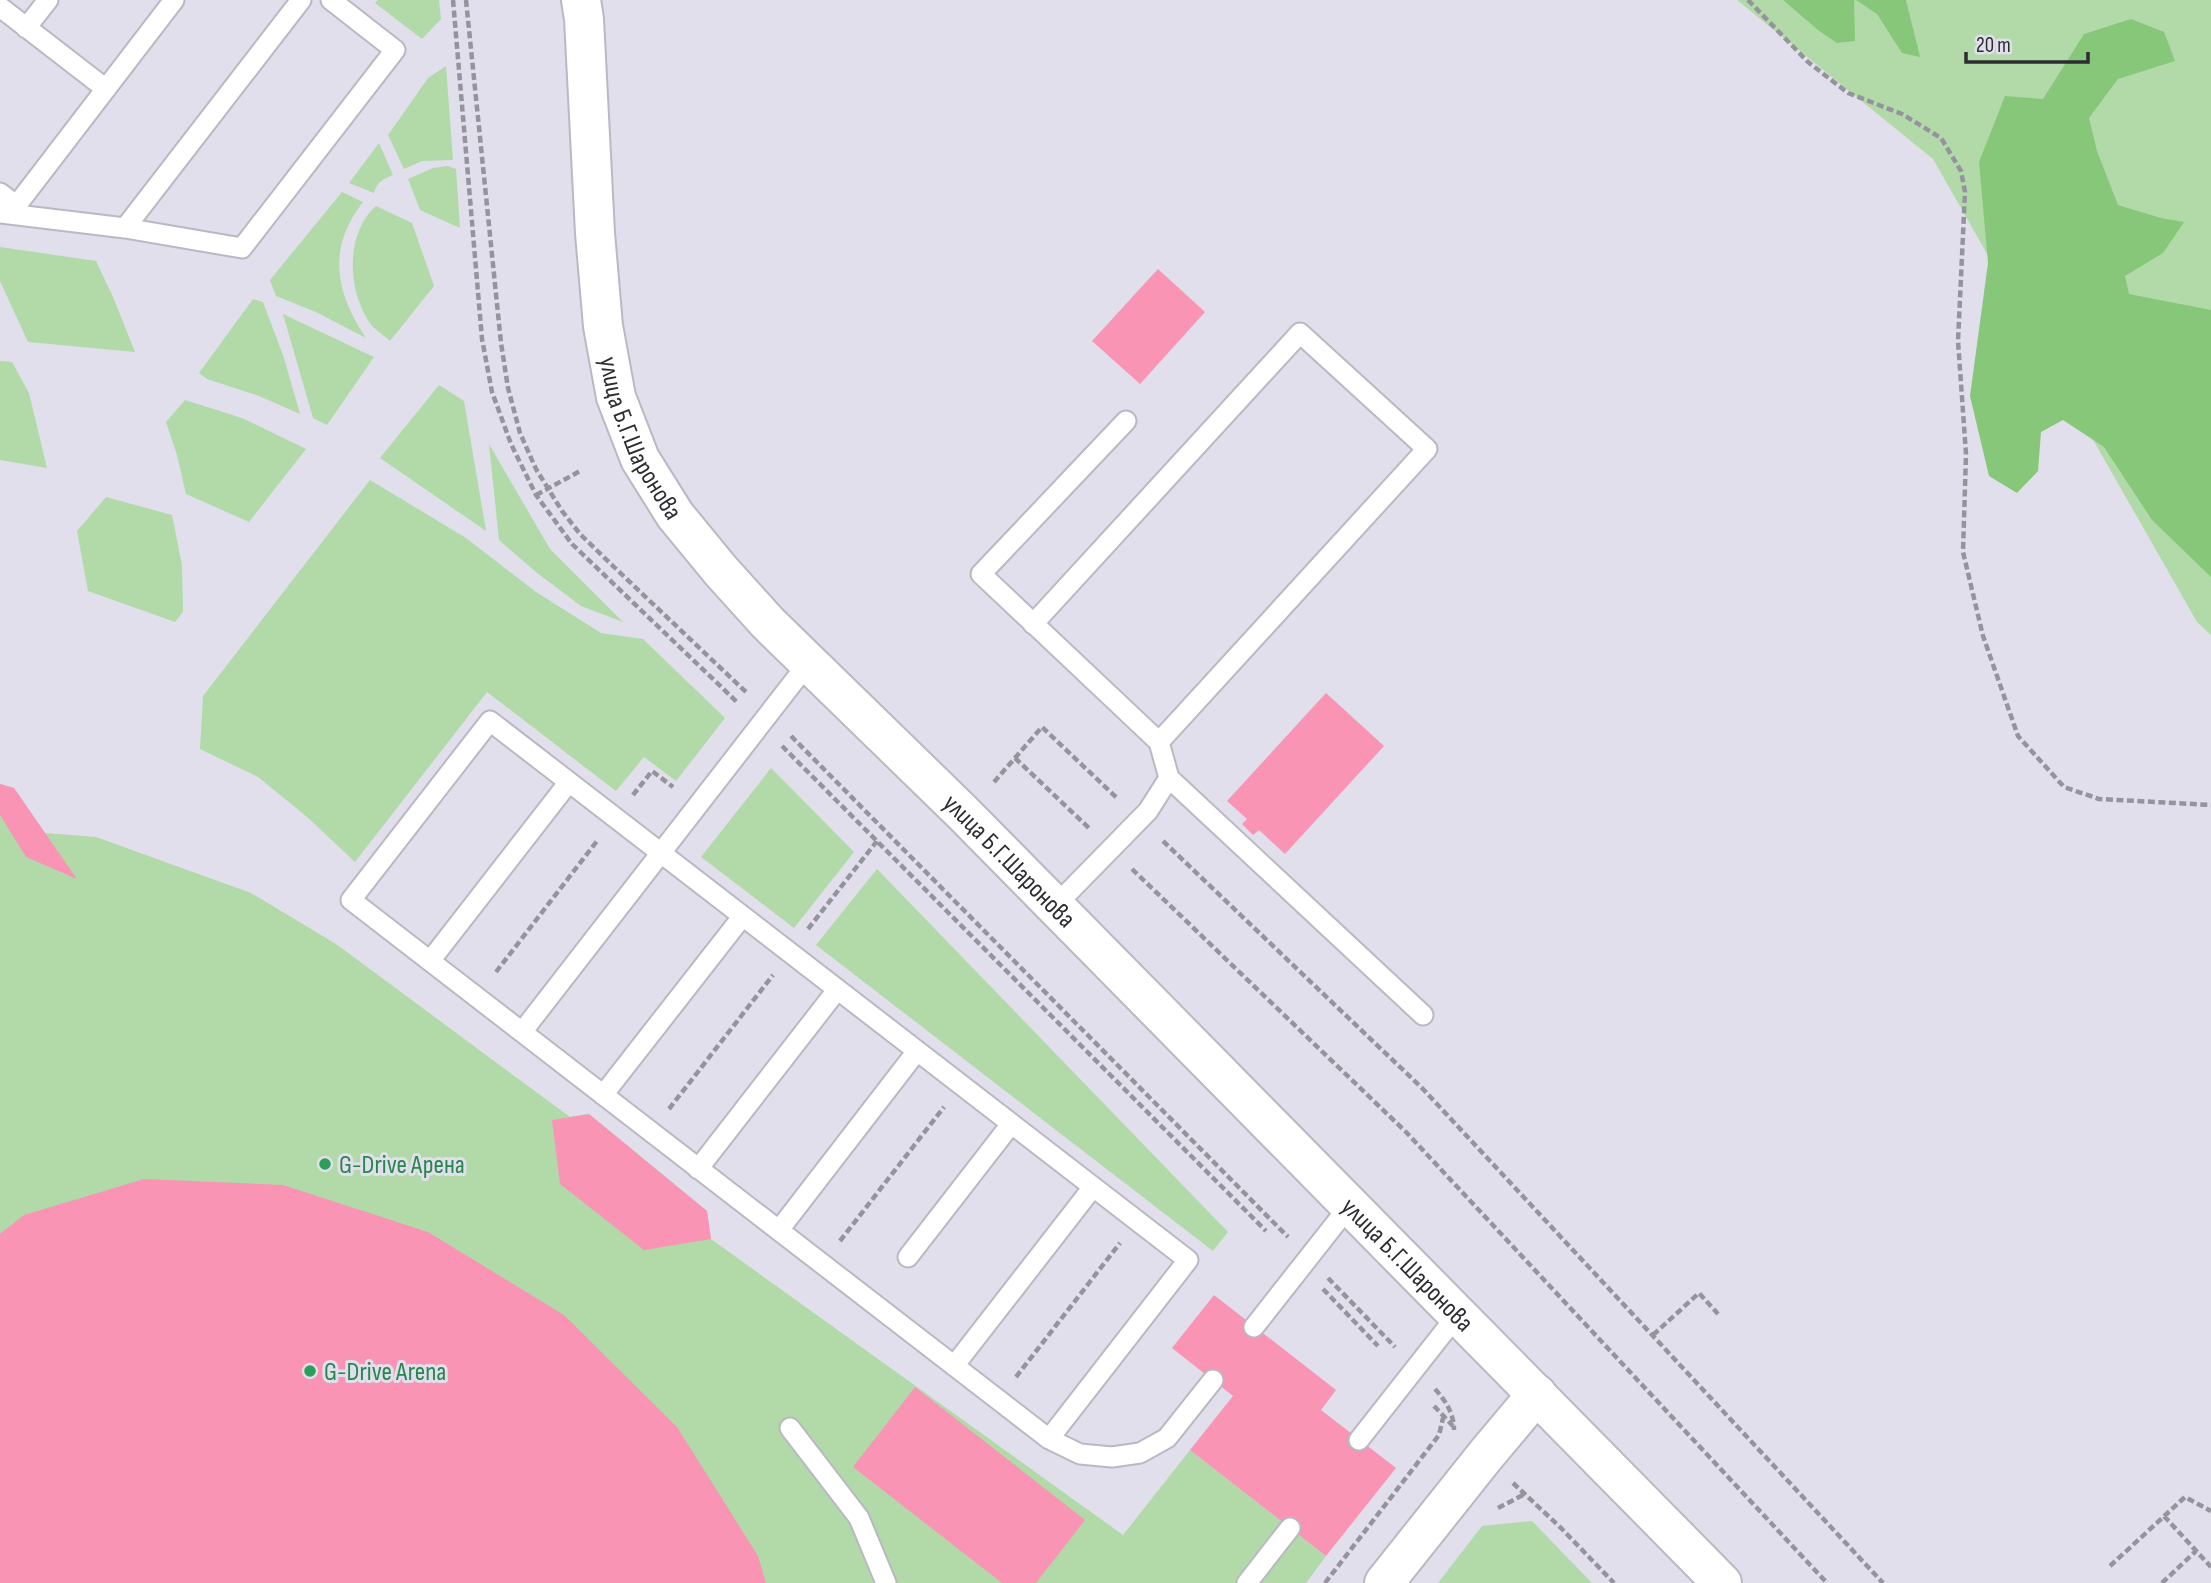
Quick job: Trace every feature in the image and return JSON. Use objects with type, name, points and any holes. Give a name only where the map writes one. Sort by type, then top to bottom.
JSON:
[{"type":"main road","name":"улица Б.Г.Шаронова","points":[[581,0],[602,313],[616,397],[640,458],[675,515],[721,571],[809,663],[1055,906],[1721,1583]]},
{"type":"main road","points":[[1384,1583],[1537,1394]]},
{"type":"lane","points":[[26,28],[48,0]]},
{"type":"lane","points":[[6,206],[106,89],[174,0]]},
{"type":"lane","points":[[125,228],[301,0]]},
{"type":"lane","points":[[6,206],[242,248],[395,50],[331,0]]},
{"type":"lane","points":[[0,7],[106,89]]},
{"type":"lane","points":[[1033,624],[1300,333],[1427,449],[1159,742]]},
{"type":"lane","points":[[1126,421],[981,574],[1159,742],[1169,778],[1423,1016]]},
{"type":"lane","points":[[522,1032],[809,663]]},
{"type":"lane","points":[[1049,1439],[1188,1260],[490,721],[351,900],[1049,1439],[1080,1454],[1112,1457],[1140,1453],[1167,1438],[1213,1380]]},
{"type":"lane","points":[[1055,906],[1148,811],[1169,778]]},
{"type":"lane","points":[[430,961],[569,782]]},
{"type":"lane","points":[[603,1096],[742,917]]},
{"type":"lane","points":[[698,1169],[837,990]]},
{"type":"lane","points":[[779,1230],[917,1051]]},
{"type":"lane","points":[[908,1257],[1011,1124]]},
{"type":"lane","points":[[954,1366],[1093,1187]]},
{"type":"lane","points":[[1254,1327],[1350,1205]]},
{"type":"lane","points":[[1359,1440],[1458,1314]]},
{"type":"lane","points":[[789,1428],[859,1518],[886,1583]]},
{"type":"lane","points":[[1248,1583],[1290,1528]]},
{"type":"path","points":[[453,0],[482,339],[492,392],[511,444],[536,495],[572,544],[742,708]]},
{"type":"path","points":[[466,0],[500,343],[520,433],[547,489],[580,534],[769,714],[1416,1368],[1444,1398],[1453,1417],[1453,1436]]},
{"type":"path","points":[[1748,0],[1808,62],[1848,93],[1902,114],[1941,138],[1961,171],[1965,192],[1958,341],[1966,454],[1963,552],[1983,636],[2018,736],[2064,787],[2099,799],[2211,806]]},
{"type":"path","points":[[536,495],[582,470]]},
{"type":"path","points":[[994,782],[1042,727],[1423,1089],[1883,1583]]},
{"type":"path","points":[[777,741],[1266,1231]]},
{"type":"path","points":[[1015,758],[1406,1132],[1827,1583]]},
{"type":"path","points":[[651,1132],[877,841]]},
{"type":"path","points":[[822,1264],[961,1085]]},
{"type":"path","points":[[998,1400],[1137,1221]]},
{"type":"path","points":[[1315,1281],[1378,1346]]},
{"type":"path","points":[[1653,1335],[1699,1293],[1718,1314]]},
{"type":"path","points":[[1325,1583],[1439,1435],[1443,1417],[1434,1406]]},
{"type":"path","points":[[1525,1494],[1614,1583]]},
{"type":"path","points":[[2110,1566],[2186,1497],[2211,1511]]},
{"type":"path","points":[[2164,1516],[2211,1567]]},
{"type":"path","points":[[2162,1583],[2196,1551]]},
{"type":"green space","points":[[378,0],[439,0],[441,19],[422,39],[375,3]]},
{"type":"green space","points":[[1737,0],[2211,0],[2211,635],[2197,622],[1933,159]]},
{"type":"green space","points":[[1783,0],[1854,0],[1855,41],[1837,43]]},
{"type":"green space","points":[[1856,0],[1906,0],[1920,57],[1902,53],[1877,14]]},
{"type":"green space","points":[[2131,19],[2164,32],[2175,61],[2118,79],[2089,118],[2097,151],[2118,205],[2184,222],[2163,253],[2125,276],[2129,294],[2211,310],[2211,577],[2152,520],[2104,447],[2063,420],[2041,432],[2038,471],[2017,493],[1989,476],[1970,396],[1988,263],[1979,162],[2005,96],[2043,99],[2084,34]]},
{"type":"green space","points":[[446,66],[453,160],[422,161],[404,169],[388,135],[428,78]]},
{"type":"green space","points":[[379,143],[393,175],[381,181],[374,193],[349,183]]},
{"type":"green space","points":[[447,166],[456,169],[460,228],[420,210],[408,179],[433,168]]},
{"type":"green space","points":[[342,192],[363,202],[344,236],[339,270],[347,304],[366,338],[316,312],[276,296],[270,280]]},
{"type":"green space","points":[[376,206],[412,223],[434,286],[390,341],[373,327],[364,314],[354,282],[354,248],[358,232]]},
{"type":"green space","points":[[0,247],[96,261],[135,352],[28,342],[0,281]]},
{"type":"green space","points":[[253,299],[263,302],[284,358],[300,414],[259,396],[207,379],[199,373]]},
{"type":"green space","points":[[283,314],[374,357],[327,425],[313,418]]},
{"type":"green space","points":[[0,361],[12,362],[29,393],[47,468],[0,460]]},
{"type":"green space","points":[[439,385],[464,401],[486,531],[380,458]]},
{"type":"green space","points":[[185,400],[242,418],[306,449],[249,522],[186,494],[166,422]]},
{"type":"green space","points":[[489,444],[550,549],[623,622],[581,606],[499,540]]},
{"type":"green space","points":[[370,480],[466,538],[536,592],[601,633],[643,639],[725,718],[676,781],[644,757],[616,791],[487,692],[355,862],[306,816],[258,777],[200,749],[203,696]]},
{"type":"green space","points":[[106,497],[172,515],[182,565],[183,612],[175,622],[88,591],[77,531]]},
{"type":"green space","points":[[771,768],[854,852],[794,928],[701,857]]},
{"type":"green space","name":"G-Drive Арена","points":[[0,784],[14,788],[45,833],[96,837],[251,893],[336,944],[570,1117],[589,1114],[707,1211],[711,1239],[1123,1535],[1190,1450],[1326,1556],[1306,1583],[0,1583]]},
{"type":"green space","points":[[877,869],[1228,1232],[1213,1251],[816,945]]},
{"type":"green space","points":[[1532,1521],[1592,1583],[1438,1583],[1482,1526]]},
{"type":"building","points":[[1158,269],[1205,312],[1140,384],[1092,341]]},
{"type":"building","points":[[1326,693],[1384,746],[1285,854],[1259,830],[1253,835],[1242,824],[1247,819],[1227,801]]},
{"type":"building","points":[[0,784],[14,788],[77,879],[26,857],[0,815]]},
{"type":"building","points":[[589,1114],[707,1211],[711,1239],[644,1250],[560,1184],[552,1120]]},
{"type":"building","name":"G-Drive Arena","points":[[144,1179],[283,1185],[428,1232],[564,1315],[677,1427],[758,1556],[766,1583],[0,1583],[0,1234],[24,1215]]},
{"type":"building","points":[[1214,1295],[1336,1390],[1321,1410],[1396,1468],[1326,1556],[1190,1450],[1233,1396],[1172,1348]]},
{"type":"building","points":[[915,1387],[1085,1520],[1036,1583],[1002,1583],[853,1467]]},
{"type":"place","name":"G-Drive Арена","points":[[325,1164]]},
{"type":"place","name":"G-Drive Arena","points":[[310,1371]]}]
